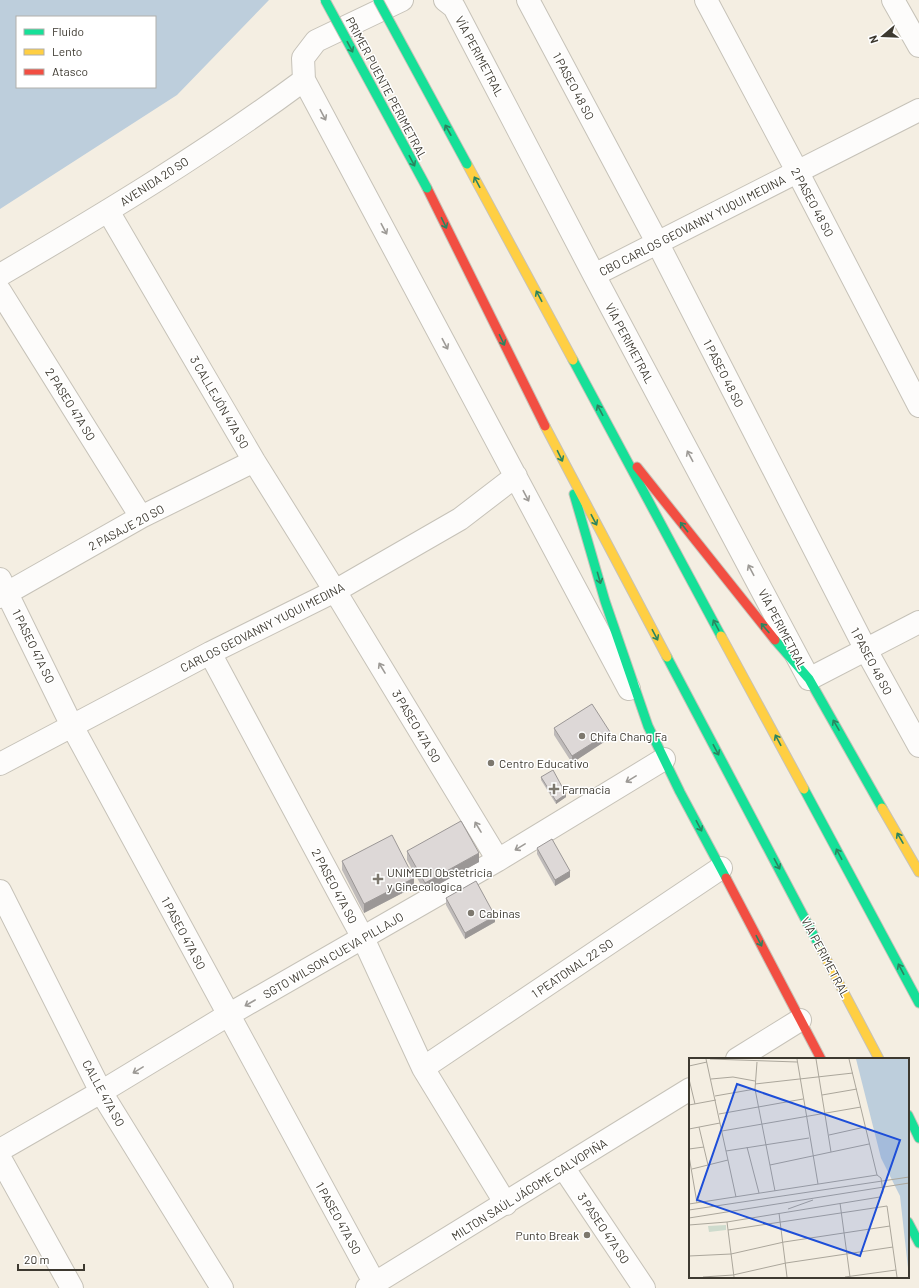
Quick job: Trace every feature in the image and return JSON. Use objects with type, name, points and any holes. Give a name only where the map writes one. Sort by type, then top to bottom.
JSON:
[{"type":"main road","name":"PRIMER PUENTE PERIMETRAL","points":[[325,0],[427,188]]},
{"type":"main road","name":"VÍA PERIMETRAL","points":[[378,0],[619,444],[919,1003]]},
{"type":"main road","name":"VÍA PERIMETRAL","points":[[427,188],[569,474],[879,1058]]},
{"type":"main road","name":"VÍA PERIMETRAL","points":[[619,444],[757,619],[809,679],[919,872]]},
{"type":"main road","name":"VÍA PERIMETRAL","points":[[569,474],[605,601],[648,726],[820,1058]]},
{"type":"main road","points":[[909,1117],[919,1138]]},
{"type":"main road","points":[[909,1224],[919,1243]]},
{"type":"street","points":[[304,80],[303,58],[316,41],[402,0]]},
{"type":"street","name":"1 PASEO 48 SO","points":[[528,0],[657,242],[866,650],[919,746]]},
{"type":"street","name":"2 PASEO 48 SO","points":[[706,0],[919,406]]},
{"type":"street","points":[[893,0],[919,46]]},
{"type":"street","name":"VÍA PERIMETRAL","points":[[450,3],[809,679]]},
{"type":"street","name":"AVENIDA 20 SO","points":[[0,275],[108,211],[253,118],[304,80]]},
{"type":"street","name":"VÍA PERIMETRAL","points":[[304,80],[648,726]]},
{"type":"street","name":"CBO CARLOS GEOVANNY YUQUI MEDINA","points":[[594,275],[919,110]]},
{"type":"street","name":"3 CALLEJÓN 47A SO","points":[[108,211],[254,461],[335,591]]},
{"type":"street","name":"2 PASEO 47A SO","points":[[0,291],[141,517]]},
{"type":"street","name":"2 PASAJE 20 SO","points":[[3,589],[141,517],[254,461]]},
{"type":"street","name":"CARLOS GEOVANNY YUQUI MEDINA","points":[[0,764],[210,653],[335,591],[460,519],[516,476]]},
{"type":"street","name":"1 PASEO 47A SO","points":[[3,589],[72,726],[228,1015],[371,1286]]},
{"type":"street","name":"3 PASEO 47A SO","points":[[335,591],[498,860]]},
{"type":"street","points":[[809,679],[919,622]]},
{"type":"street","name":"2 PASEO 47A SO","points":[[210,653],[363,938],[422,1068],[506,1204]]},
{"type":"street","name":"SGTO WILSON CUEVA PILLAJO","points":[[0,1150],[101,1092],[228,1015],[498,860],[664,759]]},
{"type":"street","name":"1 PEATONAL 22 SO","points":[[422,1068],[721,868]]},
{"type":"street","name":"CALLE 47A SO","points":[[0,891],[101,1092],[222,1288]]},
{"type":"street","points":[[739,1058],[800,1020]]},
{"type":"street","name":"MILTON SAÚL JÁCOME CALVOPIÑA","points":[[371,1286],[689,1090]]},
{"type":"street","points":[[0,1158],[72,1288]]},
{"type":"street","name":"3 PASEO 47A SO","points":[[564,1168],[644,1288]]},
{"type":"water","points":[[0,0],[269,0],[177,95],[0,209]]},
{"type":"building","name":"Chifa Chang Fa","points":[[592,704],[610,732],[572,756],[554,728]]},
{"type":"building","name":"Farmacia","points":[[553,770],[566,794],[556,801],[541,777]]},
{"type":"building","points":[[461,821],[479,853],[425,883],[407,851]]},
{"type":"building","name":"UNIMEDI Obstetricia y Ginecologica","points":[[392,835],[414,878],[364,904],[342,861]]},
{"type":"building","points":[[552,839],[570,871],[555,880],[537,848]]},
{"type":"building","name":"Cabinas","points":[[476,881],[495,916],[465,933],[446,898]]},
{"type":"traffic: fast","points":[[325,0],[427,188]]},
{"type":"traffic: fast","points":[[378,0],[467,164]]},
{"type":"traffic: fast","points":[[573,360],[721,636]]},
{"type":"traffic: fast","points":[[574,494],[605,601],[648,726],[680,792],[726,878]]},
{"type":"traffic: fast","points":[[775,640],[809,679],[882,808]]},
{"type":"traffic: fast","points":[[667,657],[822,951]]},
{"type":"traffic: fast","points":[[804,789],[919,1003]]},
{"type":"traffic: fast","points":[[909,1117],[919,1138]]},
{"type":"traffic: fast","points":[[909,1224],[919,1243]]},
{"type":"traffic: slow","points":[[467,164],[573,360]]},
{"type":"traffic: slow","points":[[545,426],[667,657]]},
{"type":"traffic: slow","points":[[721,636],[804,789]]},
{"type":"traffic: slow","points":[[882,808],[919,872]]},
{"type":"traffic: slow","points":[[822,951],[878,1058]]},
{"type":"traffic: jam","points":[[427,188],[545,426]]},
{"type":"traffic: jam","points":[[637,467],[775,640]]},
{"type":"traffic: jam","points":[[726,878],[820,1058]]},
{"type":"place","name":"Chifa Chang Fa","points":[[582,736]]},
{"type":"place","name":"Centro Educativo","points":[[491,763]]},
{"type":"place","name":"Farmacia","points":[[554,789]]},
{"type":"place","name":"UNIMEDI Obstetricia y Ginecologica","points":[[378,879]]},
{"type":"place","name":"Cabinas","points":[[471,913]]},
{"type":"place","name":"Punto Break","points":[[587,1235]]}]
